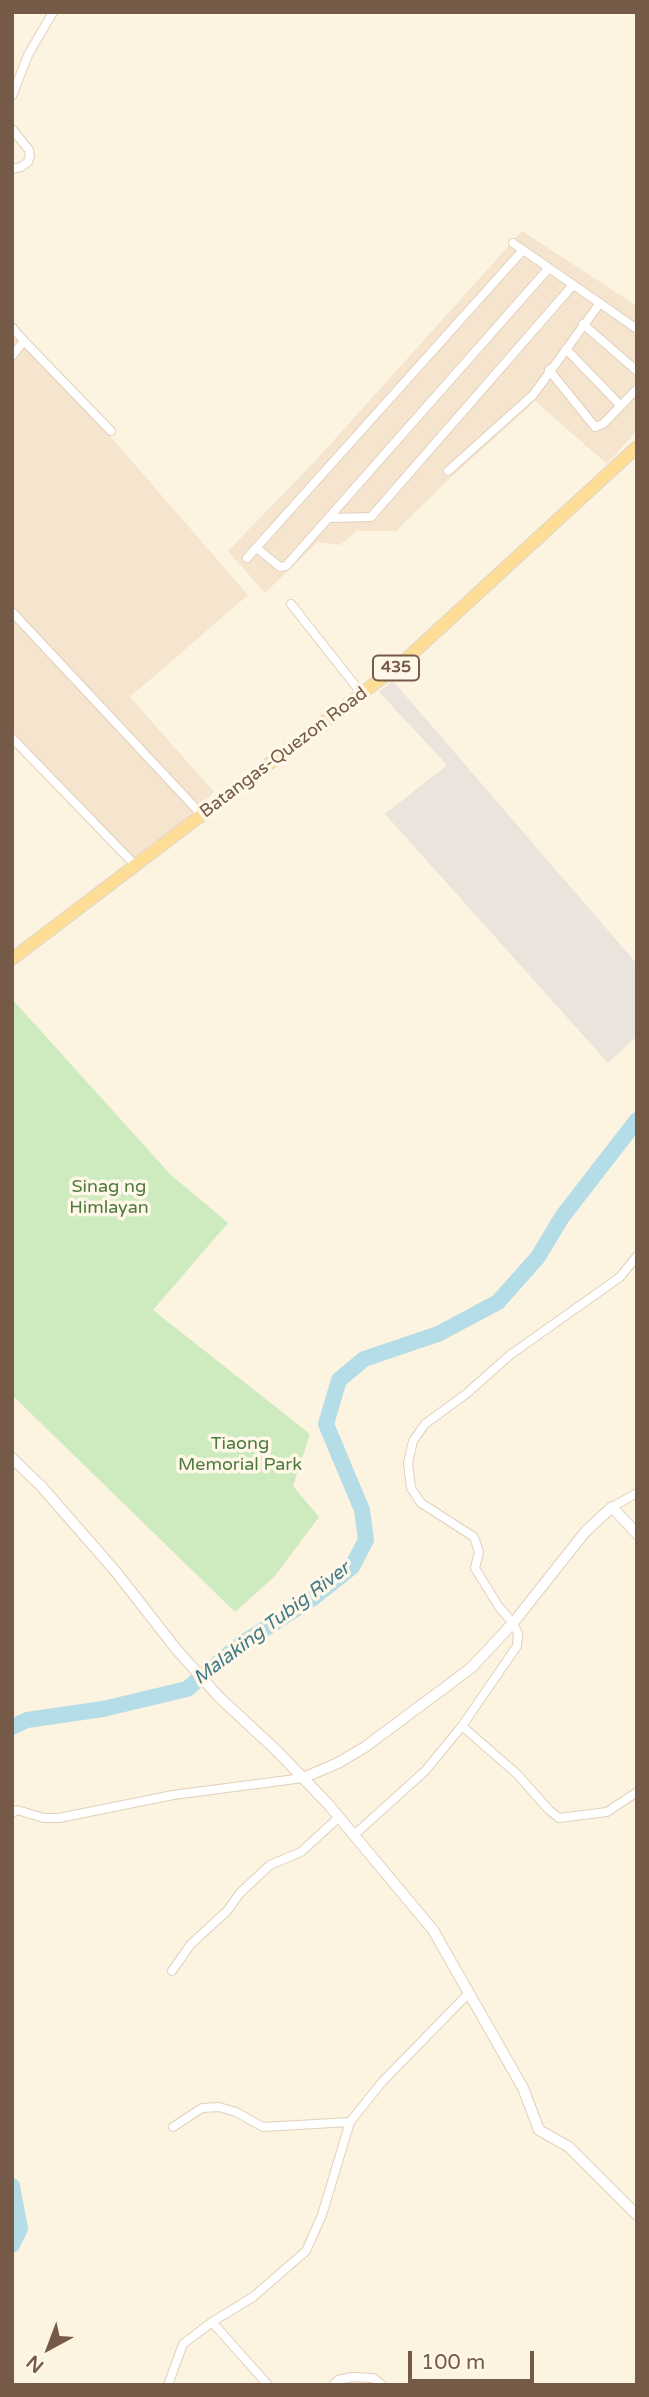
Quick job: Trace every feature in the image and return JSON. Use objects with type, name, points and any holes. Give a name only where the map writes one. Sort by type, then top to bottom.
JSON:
[{"type":"main road","name":"Batangas-Quezon Road","points":[[13,956],[403,662],[637,447]]},
{"type":"street","points":[[12,96],[29,55],[53,12]]},
{"type":"street","points":[[12,129],[29,150],[30,156],[28,162],[12,169]]},
{"type":"street","points":[[513,243],[637,329]]},
{"type":"street","points":[[247,558],[258,549],[523,250]]},
{"type":"street","points":[[258,549],[282,568],[330,518],[548,269]]},
{"type":"street","points":[[330,518],[371,517],[573,285]]},
{"type":"street","points":[[448,471],[533,396],[549,370],[600,303]]},
{"type":"street","points":[[583,324],[637,371]]},
{"type":"street","points":[[12,327],[111,431]]},
{"type":"street","points":[[12,356],[24,341]]},
{"type":"street","points":[[566,349],[620,405]]},
{"type":"street","points":[[549,370],[595,427],[603,424],[637,389]]},
{"type":"street","points":[[291,604],[362,694]]},
{"type":"street","points":[[12,612],[202,815]]},
{"type":"street","points":[[12,738],[135,865]]},
{"type":"street","points":[[353,1836],[425,1771],[462,1727],[517,1646],[518,1634],[513,1623],[499,1607],[475,1569],[479,1552],[474,1536],[421,1503],[411,1488],[408,1463],[414,1441],[425,1424],[466,1394],[510,1355],[620,1277],[637,1256]]},
{"type":"street","points":[[628,1266],[637,1271]]},
{"type":"street","points":[[12,1458],[41,1486],[116,1572],[177,1650],[219,1697],[303,1778],[433,1930],[523,2088],[538,2130],[569,2147],[637,2215]]},
{"type":"street","points":[[12,1813],[17,1810],[44,1818],[59,1818],[173,1795],[303,1778],[338,1763],[394,1727],[471,1668],[513,1623],[586,1531],[612,1507],[637,1493]]},
{"type":"street","points":[[612,1507],[637,1534]]},
{"type":"street","points":[[462,1727],[517,1774],[559,1818],[607,1812],[637,1791]]},
{"type":"street","points":[[172,1971],[191,1944],[228,1911],[240,1893],[270,1865],[301,1852],[338,1818]]},
{"type":"street","points":[[168,2385],[183,2344],[253,2297],[306,2251],[322,2215],[350,2122],[382,2082],[468,1994]]},
{"type":"street","points":[[173,2127],[202,2108],[211,2107],[236,2112],[263,2127],[350,2122]]},
{"type":"street","points":[[212,2322],[268,2385]]},
{"type":"street","points":[[333,2385],[338,2380],[352,2376],[373,2378],[382,2385]]},
{"type":"shaded area","points":[[522,231],[637,306],[637,430],[607,464],[535,401],[396,531],[357,531],[340,545],[318,542],[265,593],[228,551],[316,460]]},
{"type":"shaded area","points":[[12,323],[248,595],[130,697],[214,792],[185,821],[133,859],[12,732]]},
{"type":"shaded area","points":[[393,681],[637,964],[637,1036],[608,1063],[385,814],[447,765],[379,692]]},
{"type":"green space","points":[[12,999],[170,1174],[228,1223],[153,1310],[310,1434],[293,1486],[319,1517],[275,1576],[235,1612],[12,1395]]},
{"type":"waterway","name":"Malaking Tubig River","points":[[12,1727],[27,1720],[103,1709],[187,1689],[241,1644],[313,1598],[352,1567],[366,1540],[362,1510],[326,1424],[339,1380],[364,1359],[438,1334],[498,1302],[538,1257],[562,1217],[637,1120]]},
{"type":"waterway","points":[[12,2186],[20,2229],[12,2245]]},
{"type":"park label","name":"Sinag ng Himlayan","points":[[109,1197]]},
{"type":"park label","name":"Tiaong Memorial Park","points":[[240,1454]]}]
